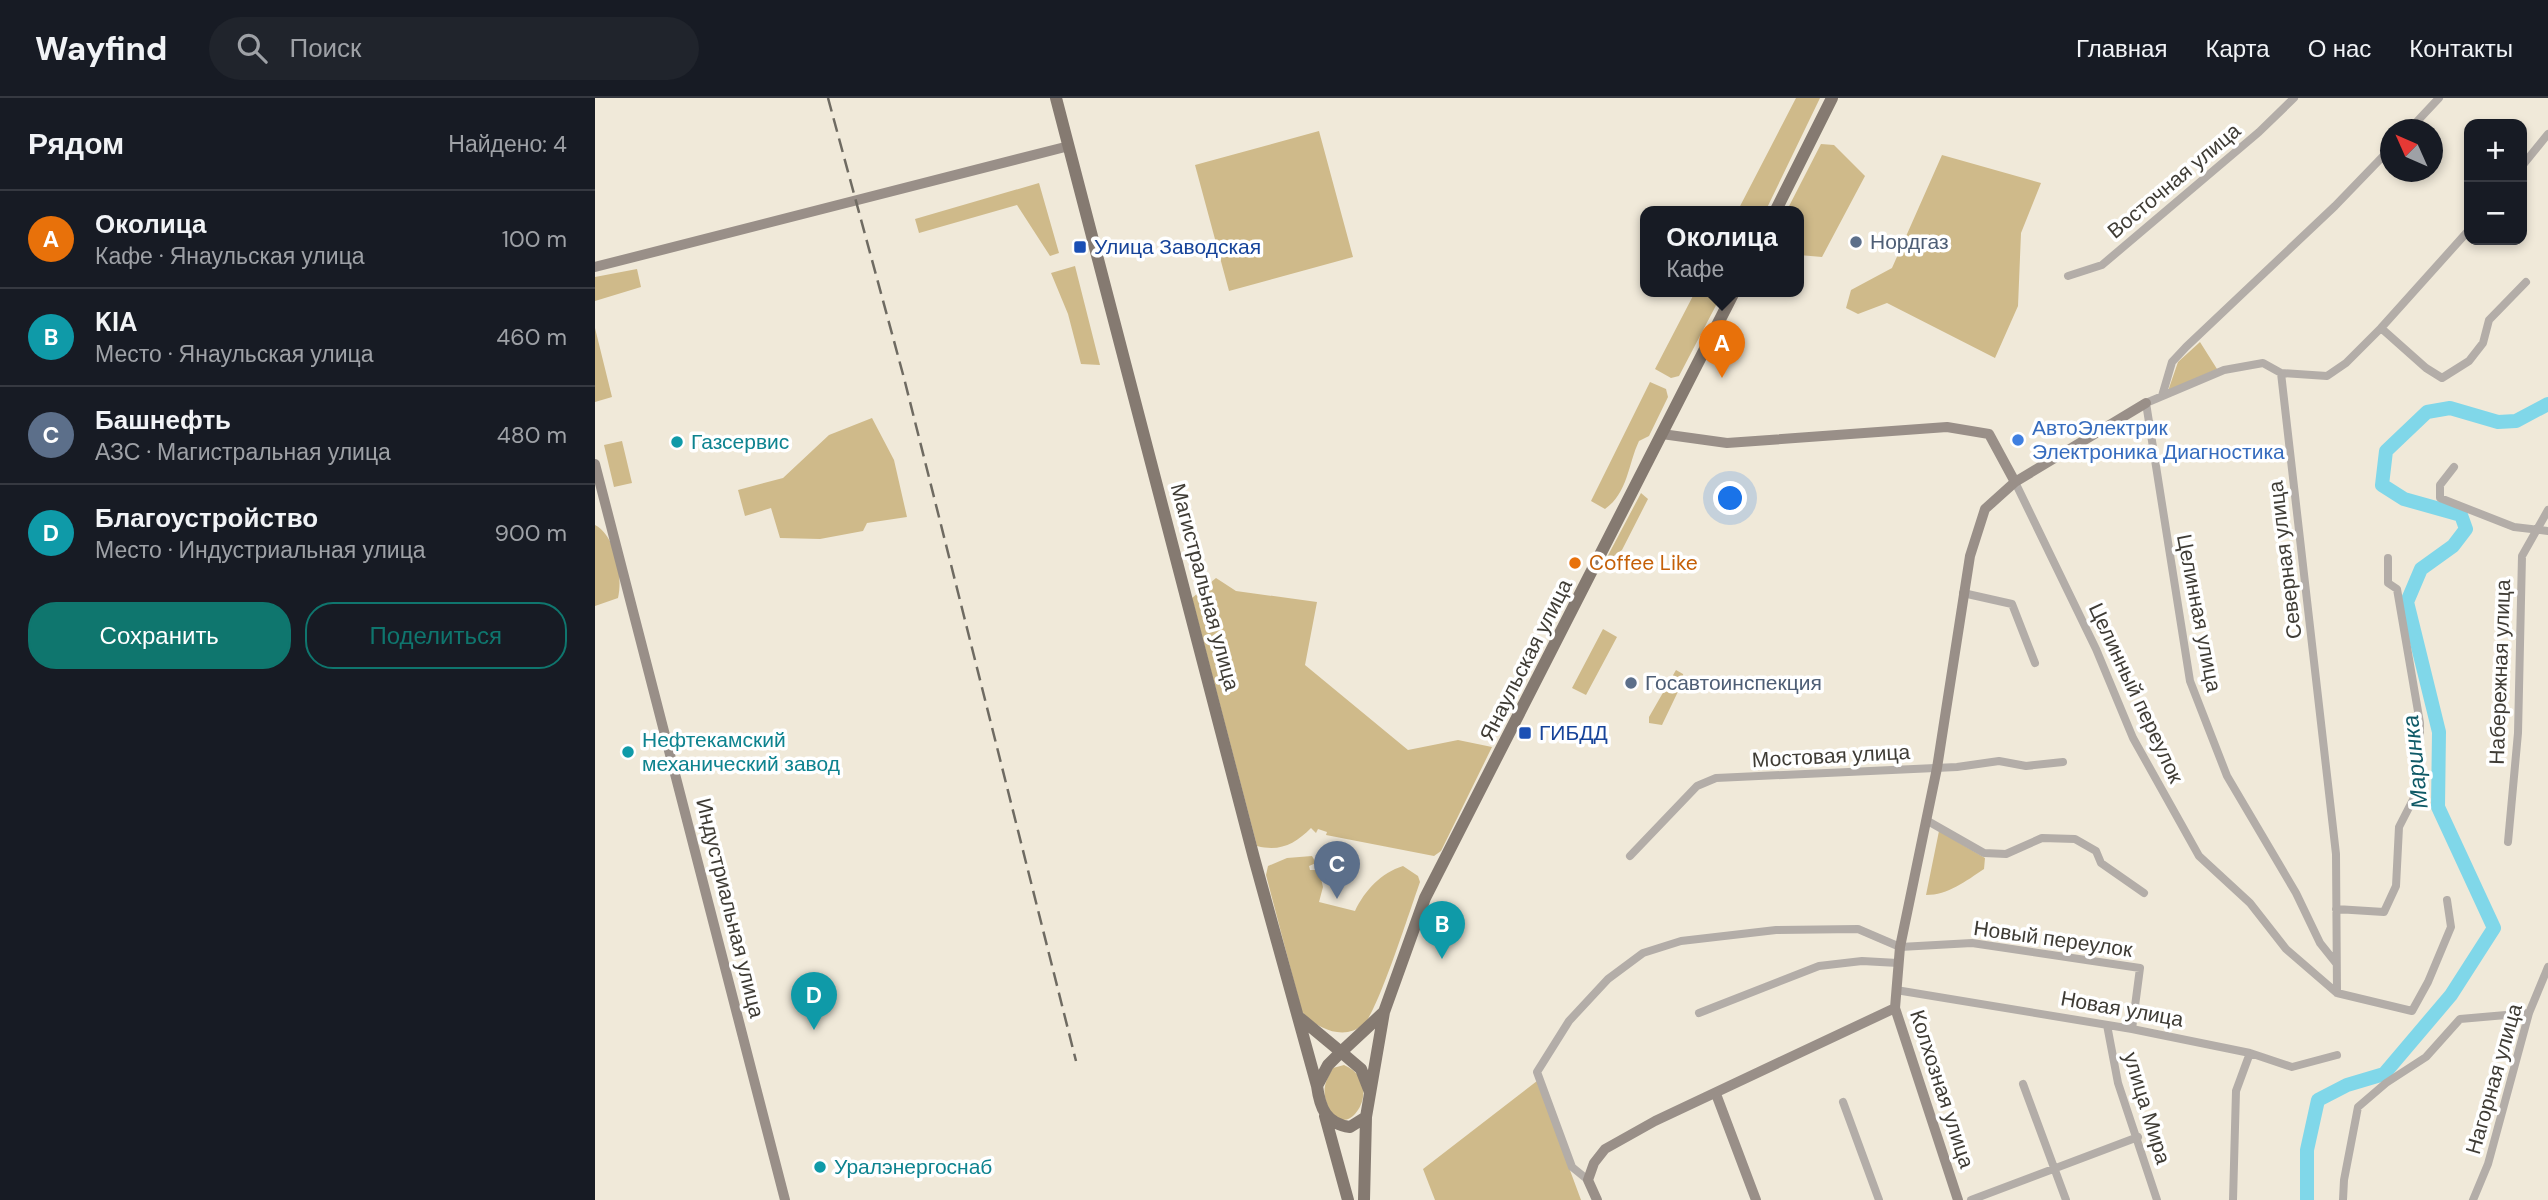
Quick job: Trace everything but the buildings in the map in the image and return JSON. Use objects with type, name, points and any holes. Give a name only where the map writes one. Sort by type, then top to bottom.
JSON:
[{"type":"main road","name":"Магистральная улица","points":[[1056,98],[1348,1200]]},
{"type":"main road","points":[[1778,206],[1832,98]]},
{"type":"main road","name":"Янаульская улица","points":[[1384,1013],[1425,898],[1731,297]]},
{"type":"main road","points":[[1317,1086],[1328,1065],[1384,1013]]},
{"type":"main road","points":[[1364,1200],[1366,1117],[1384,1013]]},
{"type":"main road","points":[[1297,1014],[1361,1069],[1370,1092]]},
{"type":"main road","points":[[1325,1115],[1335,1124],[1350,1127],[1366,1117]]},
{"type":"street","name":"Восточная улица","points":[[2068,276],[2102,265],[2259,132],[2294,98]]},
{"type":"street","points":[[2419,119],[2439,98]]},
{"type":"street","points":[[2527,160],[2548,134]]},
{"type":"street","points":[[595,267],[1069,146]]},
{"type":"street","points":[[2162,396],[2172,362],[2186,346],[2380,159]]},
{"type":"street","points":[[2146,403],[2224,370],[2263,363],[2281,373],[2327,376],[2346,363],[2381,328],[2464,236]]},
{"type":"street","points":[[2381,328],[2425,368],[2442,378],[2469,361],[2483,342],[2489,320],[2526,282]]},
{"type":"street","name":"Северная улица","points":[[2281,373],[2336,854],[2337,993]]},
{"type":"street","name":"Колхозная улица","points":[[1958,1200],[1895,1008],[1900,947],[1937,768],[1970,556],[1985,509],[2015,482],[2146,403]]},
{"type":"street","name":"Целинная улица","points":[[2146,403],[2190,681],[2227,776],[2296,893],[2320,943],[2336,962]]},
{"type":"street","points":[[1662,434],[1727,443],[1938,428],[1973,430],[1989,435],[2015,482]]},
{"type":"street","name":"Индустриальная улица","points":[[595,464],[785,1200]]},
{"type":"street","points":[[2454,467],[2440,485],[2440,498],[2514,527],[2548,531]]},
{"type":"street","name":"Целинный переулок","points":[[2015,482],[2096,649],[2133,738],[2199,856],[2250,903],[2286,949],[2337,993],[2411,1011],[2428,982],[2452,927],[2447,900]]},
{"type":"street","name":"Набережная улица","points":[[2508,842],[2518,733],[2522,556],[2535,528],[2548,510]]},
{"type":"street","points":[[2336,909],[2385,912],[2396,886],[2399,827],[2420,786],[2420,723],[2397,589],[2388,583],[2388,558]]},
{"type":"street","points":[[1963,593],[2012,604],[2035,663]]},
{"type":"street","name":"Мостовая улица","points":[[1630,856],[1697,786],[1716,779],[1937,768],[2000,761],[2026,766],[2063,762]]},
{"type":"street","points":[[1926,820],[1984,853],[2006,854],[2042,838],[2075,839],[2096,851],[2101,863],[2144,893]]},
{"type":"street","name":"Новый переулок","points":[[1588,1180],[1572,1167],[1537,1072],[1569,1021],[1608,979],[1643,953],[1681,941],[1763,932],[1858,929],[1900,947],[1972,943],[2140,968],[2132,1029]]},
{"type":"street","points":[[1699,1013],[1819,966],[1862,961],[1898,963]]},
{"type":"street","name":"Нагорная улица","points":[[2473,1200],[2488,1164],[2529,1013],[2547,973]]},
{"type":"street","name":"Новая улица","points":[[1896,990],[2132,1029],[2250,1053],[2292,1067],[2337,1055]]},
{"type":"street","points":[[1597,1200],[1588,1180],[1594,1163],[1605,1149],[1655,1121],[1895,1008]]},
{"type":"street","points":[[2343,1200],[2344,1180],[2358,1107],[2386,1083],[2426,1057],[2460,1019],[2529,1013]]},
{"type":"street","name":"улица Мира","points":[[2107,1025],[2118,1083],[2157,1200]]},
{"type":"street","points":[[2233,1200],[2236,1091],[2250,1053]]},
{"type":"street","points":[[2023,1084],[2066,1200]]},
{"type":"street","points":[[1716,1094],[1756,1200]]},
{"type":"street","points":[[1843,1101],[1879,1200]]},
{"type":"street","points":[[1971,1200],[2137,1137]]},
{"type":"shaded area","points":[[1796,98],[1820,98],[1768,206],[1740,206]]},
{"type":"shaded area","points":[[1319,131],[1353,257],[1229,291],[1195,165]]},
{"type":"shaded area","points":[[1821,144],[1834,145],[1865,176],[1822,257],[1804,255],[1804,206],[1789,206]]},
{"type":"shaded area","points":[[1942,155],[2041,183],[2021,233],[2018,306],[1995,358],[1887,303],[1858,314],[1846,308],[1851,290],[1892,268]]},
{"type":"shaded area","points":[[1039,183],[1059,253],[1050,256],[1017,205],[919,233],[915,219]]},
{"type":"shaded area","points":[[1075,266],[1100,365],[1081,364],[1068,314],[1051,273]]},
{"type":"shaded area","points":[[637,269],[641,287],[595,301],[595,277]]},
{"type":"shaded area","points":[[1692,297],[1720,297],[1679,376],[1671,378],[1655,369]]},
{"type":"shaded area","points":[[595,328],[612,397],[595,402]]},
{"type":"shaded area","points":[[2200,342],[2217,369],[2168,391],[2178,362]]},
{"type":"shaded area","points":[[1650,382],[1666,389],[1668,397],[1649,436],[1639,441],[1623,487],[1605,509],[1591,501]]},
{"type":"shaded area","points":[[872,418],[894,460],[907,517],[867,523],[863,531],[820,539],[780,538],[771,508],[745,516],[738,490],[783,478],[829,435]]},
{"type":"shaded area","points":[[622,441],[632,483],[614,487],[604,445]]},
{"type":"shaded area","points":[[1641,493],[1648,499],[1622,550],[1604,563]]},
{"type":"shaded area","points":[[595,525],[602,530],[613,547],[619,589],[618,598],[595,606]]},
{"type":"shaded area","points":[[1216,578],[1236,591],[1317,602],[1305,665],[1408,750],[1458,740],[1492,747],[1441,851],[1434,856],[1326,835],[1327,832],[1318,829],[1316,833],[1311,828],[1287,845],[1273,848],[1257,846],[1192,598]]},
{"type":"shaded area","points":[[1603,629],[1617,637],[1586,695],[1572,688]]},
{"type":"shaded area","points":[[1676,670],[1683,674],[1684,679],[1662,725],[1649,723],[1649,717]]},
{"type":"shaded area","points":[[1939,831],[1985,858],[1984,869],[1949,890],[1926,895]]},
{"type":"shaded area","points":[[1312,856],[1316,863],[1309,866],[1310,870],[1319,870],[1323,887],[1319,902],[1355,911],[1375,883],[1395,869],[1403,866],[1418,876],[1420,882],[1370,1015],[1364,1024],[1348,1032],[1322,1028],[1302,1012],[1266,875],[1268,866],[1287,858]]},
{"type":"shaded area","points":[[1344,1065],[1357,1074],[1363,1086],[1363,1098],[1352,1117],[1343,1120],[1334,1116],[1325,1099],[1325,1090],[1326,1081],[1333,1068]]},
{"type":"shaded area","points":[[1537,1081],[1581,1200],[1435,1200],[1423,1169]]},
{"type":"waterway","name":"Маринка","points":[[2307,1200],[2307,1150],[2318,1100],[2347,1085],[2384,1074],[2451,995],[2494,928],[2438,807],[2439,732],[2407,602],[2421,569],[2453,546],[2466,529],[2461,515],[2404,499],[2382,485],[2386,451],[2427,412],[2450,408],[2498,422],[2516,421],[2548,404]]},
{"type":"railway","points":[[828,98],[904,378],[1076,1061]]},
{"type":"place","name":"Нордгаз","points":[[1856,242]]},
{"type":"place","name":"Улица Заводская","points":[[1080,247]]},
{"type":"place","name":"Околица","points":[[1722,378]]},
{"type":"place","name":"АвтоЭлектрик Электроника Диагностика","points":[[2018,440]]},
{"type":"place","name":"Газсервис","points":[[677,442]]},
{"type":"place","name":"Coffee Like","points":[[1575,563]]},
{"type":"place","name":"Госавтоинспекция","points":[[1631,683]]},
{"type":"place","name":"ГИБДД","points":[[1525,733]]},
{"type":"place","name":"Нефтекамский механический завод","points":[[628,752]]},
{"type":"place","name":"Башнефть","points":[[1337,899]]},
{"type":"place","name":"KIA","points":[[1442,959]]},
{"type":"place","name":"Благоустройство","points":[[814,1030]]},
{"type":"place","name":"Уралэнергоснаб","points":[[820,1167]]}]
